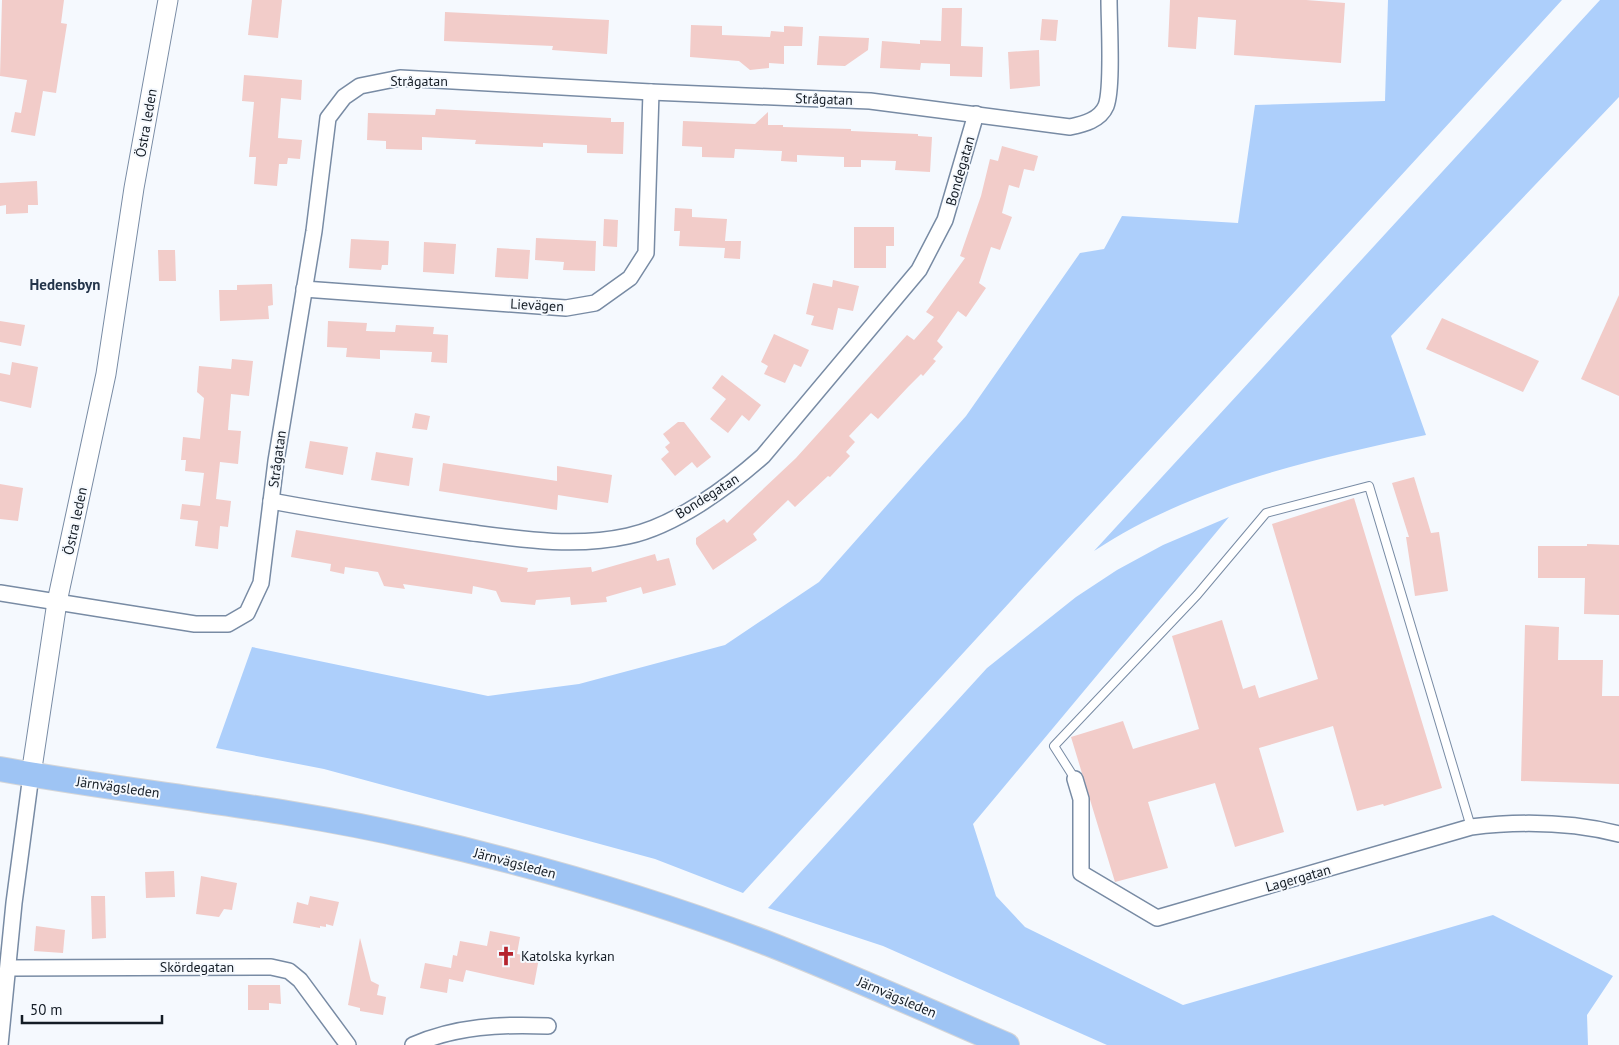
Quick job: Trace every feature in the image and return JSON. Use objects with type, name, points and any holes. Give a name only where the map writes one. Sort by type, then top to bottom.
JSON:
[{"type":"main road","name":"Järnvägsleden","points":[[0,769],[237,804],[414,837],[544,871],[684,913],[766,943],[851,977],[1007,1045]]},
{"type":"street","name":"Östra leden","points":[[0,1045],[31,775],[57,602],[106,374],[134,188],[168,0]]},
{"type":"street","name":"Strågatan","points":[[0,593],[195,624],[228,624],[247,614],[261,583],[271,501],[328,118],[344,97],[360,86],[400,78],[651,92],[870,100],[1070,127],[1091,122],[1106,106],[1109,83],[1110,0]]},
{"type":"street","name":"Lievägen","points":[[304,289],[566,308],[595,303],[630,278],[646,254],[651,92]]},
{"type":"street","name":"Bondegatan","points":[[271,501],[437,528],[559,543],[592,542],[629,536],[662,523],[700,504],[734,482],[763,456],[919,270],[945,220],[976,114]]},
{"type":"street","name":"Lagergatan","points":[[1075,779],[1081,798],[1081,873],[1157,918],[1471,827],[1506,822],[1587,826],[1619,834]]},
{"type":"street","name":"Skördegatan","points":[[9,968],[271,967],[289,971],[300,980],[348,1045]]},
{"type":"street","points":[[413,1045],[426,1039],[466,1029],[504,1024],[548,1026]]},
{"type":"lane","points":[[1075,779],[1054,746],[1197,595],[1266,514],[1368,486],[1471,827]]},
{"type":"shaded area","points":[[1388,0],[1562,0],[743,893],[655,859],[324,769],[216,748],[252,647],[488,696],[579,684],[725,645],[819,582],[966,416],[1080,253],[1104,249],[1122,216],[1238,223],[1255,105],[1385,101]]},
{"type":"shaded area","points":[[1600,0],[1619,0],[1619,97],[1391,336],[1426,435],[1297,465],[1212,492],[1132,528],[1094,551]]},
{"type":"shaded area","points":[[1229,517],[973,824],[996,896],[1025,927],[1183,1005],[1493,915],[1613,976],[1587,1015],[1588,1045],[1107,1045],[883,946],[768,908],[987,668],[1076,597],[1117,570],[1163,545]]},
{"type":"building","points":[[2,0],[64,0],[61,23],[67,24],[56,93],[43,91],[35,136],[11,132],[15,112],[21,113],[27,80],[0,76]]},
{"type":"building","points":[[252,0],[282,0],[278,38],[248,35]]},
{"type":"building","points":[[1170,0],[1306,0],[1345,3],[1341,63],[1234,55],[1236,20],[1198,17],[1196,49],[1168,47]]},
{"type":"building","points":[[942,8],[962,8],[961,46],[983,47],[982,77],[950,76],[950,64],[921,63],[920,70],[880,68],[882,41],[920,44],[920,40],[941,41]]},
{"type":"building","points":[[445,12],[609,20],[607,54],[552,50],[553,46],[444,41]]},
{"type":"building","points":[[1042,19],[1058,20],[1056,41],[1040,40]]},
{"type":"building","points":[[691,25],[722,26],[722,35],[770,37],[771,31],[784,32],[784,26],[803,27],[802,46],[784,46],[784,64],[769,63],[769,68],[750,70],[739,61],[690,57]]},
{"type":"building","points":[[819,36],[869,38],[868,50],[845,66],[817,65]]},
{"type":"building","points":[[1039,50],[1040,86],[1010,89],[1008,52]]},
{"type":"building","points":[[244,75],[302,80],[301,100],[281,98],[278,138],[302,140],[300,159],[288,158],[287,164],[279,164],[277,186],[254,184],[256,157],[249,157],[254,102],[242,101]]},
{"type":"building","points":[[436,109],[611,118],[611,122],[624,122],[623,154],[587,153],[587,145],[543,143],[543,147],[475,144],[476,140],[422,137],[422,150],[386,149],[386,141],[367,140],[368,113],[435,115]]},
{"type":"building","points":[[768,112],[768,125],[851,129],[851,131],[918,134],[918,136],[932,137],[930,172],[895,170],[896,161],[861,160],[861,167],[844,167],[844,157],[797,155],[797,162],[781,161],[782,151],[735,149],[734,158],[702,157],[702,147],[682,146],[683,121],[755,124]]},
{"type":"building","points":[[1002,146],[1038,156],[1034,171],[1024,169],[1019,188],[1009,185],[1002,213],[1012,217],[1000,250],[991,247],[979,283],[986,288],[966,317],[958,311],[937,341],[943,347],[933,359],[936,361],[923,376],[921,374],[878,419],[871,413],[849,436],[855,442],[846,452],[850,456],[830,477],[828,476],[795,507],[788,500],[753,534],[757,540],[713,570],[696,544],[696,538],[724,519],[727,523],[796,458],[907,335],[914,340],[934,317],[926,312],[965,258],[960,256],[981,196],[990,159],[998,161]]},
{"type":"building","points":[[37,181],[38,205],[28,205],[28,213],[6,214],[6,205],[0,206],[0,183]]},
{"type":"building","points":[[675,208],[692,209],[692,217],[727,219],[725,241],[741,241],[740,259],[724,258],[725,248],[679,246],[680,231],[674,231]]},
{"type":"building","points":[[604,219],[618,220],[617,247],[603,246]]},
{"type":"building","points":[[854,227],[894,227],[894,246],[886,246],[886,268],[854,268]]},
{"type":"building","points":[[536,238],[596,241],[595,271],[563,270],[564,262],[535,260]]},
{"type":"building","points":[[351,239],[389,241],[388,265],[382,265],[381,270],[349,268]]},
{"type":"building","points":[[424,242],[456,244],[454,274],[423,272]]},
{"type":"building","points":[[497,248],[530,250],[528,279],[495,277]]},
{"type":"building","points":[[158,250],[175,250],[176,281],[159,281]]},
{"type":"building","points":[[833,280],[859,286],[853,311],[838,308],[833,330],[811,325],[814,316],[806,314],[813,283],[832,287]]},
{"type":"building","points":[[272,284],[273,305],[268,306],[269,319],[220,321],[219,290],[237,290],[237,285]]},
{"type":"building","points":[[1619,295],[1619,396],[1581,379]]},
{"type":"building","points":[[1442,318],[1539,361],[1523,392],[1426,349]]},
{"type":"building","points":[[0,321],[25,325],[21,346],[0,342]]},
{"type":"building","points":[[328,321],[367,323],[366,331],[395,332],[396,325],[434,327],[433,334],[448,335],[447,363],[431,362],[432,352],[380,350],[380,359],[346,357],[347,348],[327,347]]},
{"type":"building","points":[[774,334],[809,350],[801,367],[794,364],[785,383],[764,374],[768,366],[761,362]]},
{"type":"building","points":[[232,359],[253,361],[249,396],[231,394],[228,430],[241,431],[238,464],[220,462],[216,499],[231,501],[228,527],[220,526],[218,549],[195,546],[198,521],[180,519],[182,504],[200,506],[204,473],[185,471],[186,460],[181,460],[183,437],[200,439],[204,398],[197,392],[199,366],[231,369]]},
{"type":"building","points":[[12,362],[38,367],[31,408],[0,401],[0,373],[10,375]]},
{"type":"building","points":[[722,375],[761,405],[749,421],[742,415],[728,433],[710,419],[726,399],[712,388]]},
{"type":"building","points":[[415,413],[430,416],[427,430],[412,428]]},
{"type":"building","points":[[678,422],[684,422],[711,457],[697,468],[692,462],[675,476],[661,459],[669,452],[665,447],[670,443],[663,434]]},
{"type":"building","points":[[310,441],[348,447],[343,475],[305,468]]},
{"type":"building","points":[[376,452],[413,458],[409,486],[371,480]]},
{"type":"building","points":[[443,463],[557,481],[557,466],[612,475],[608,503],[558,495],[557,510],[439,491]]},
{"type":"building","points":[[1414,477],[1431,533],[1439,532],[1448,591],[1415,596],[1406,537],[1409,537],[1392,483]]},
{"type":"building","points":[[0,484],[23,488],[18,521],[0,519]]},
{"type":"building","points":[[1354,498],[1442,788],[1384,806],[1383,804],[1357,811],[1333,726],[1259,748],[1284,832],[1235,847],[1215,783],[1148,802],[1168,868],[1115,882],[1071,737],[1123,721],[1133,749],[1199,729],[1172,636],[1222,620],[1243,689],[1255,685],[1259,698],[1318,679],[1272,524]]},
{"type":"building","points":[[296,530],[528,568],[527,572],[591,567],[592,572],[655,554],[657,561],[669,558],[676,585],[643,594],[641,587],[606,597],[607,602],[571,605],[570,597],[536,600],[535,605],[501,602],[496,591],[473,586],[472,594],[403,584],[405,589],[384,586],[378,572],[345,567],[344,574],[330,571],[331,564],[291,557]]},
{"type":"building","points":[[1587,544],[1619,545],[1619,615],[1584,614],[1585,578],[1538,578],[1538,546],[1587,546]]},
{"type":"building","points":[[1525,625],[1559,627],[1558,660],[1603,660],[1602,696],[1619,696],[1619,784],[1521,781]]},
{"type":"building","points":[[174,871],[175,897],[146,898],[145,872]]},
{"type":"building","points":[[201,876],[237,883],[232,910],[224,909],[219,917],[196,914]]},
{"type":"building","points":[[91,896],[105,896],[106,938],[92,939]]},
{"type":"building","points":[[310,896],[339,902],[333,926],[326,924],[326,927],[320,926],[320,928],[293,923],[297,902],[308,905]]},
{"type":"building","points":[[36,926],[65,930],[63,953],[34,951]]},
{"type":"building","points":[[490,931],[520,937],[517,954],[539,958],[534,985],[466,970],[463,982],[449,979],[447,993],[420,988],[425,963],[451,968],[453,955],[457,956],[460,941],[487,946]]},
{"type":"building","points":[[360,938],[371,981],[379,985],[377,995],[386,997],[383,1015],[360,1011],[360,1008],[348,1005]]},
{"type":"building","points":[[248,985],[280,985],[281,1004],[269,1003],[269,1010],[248,1010]]},
{"type":"place","name":"Katolska kyrkan","points":[[506,956]]},
{"type":"district","name":"Hedensbyn","points":[[65,284]]}]
